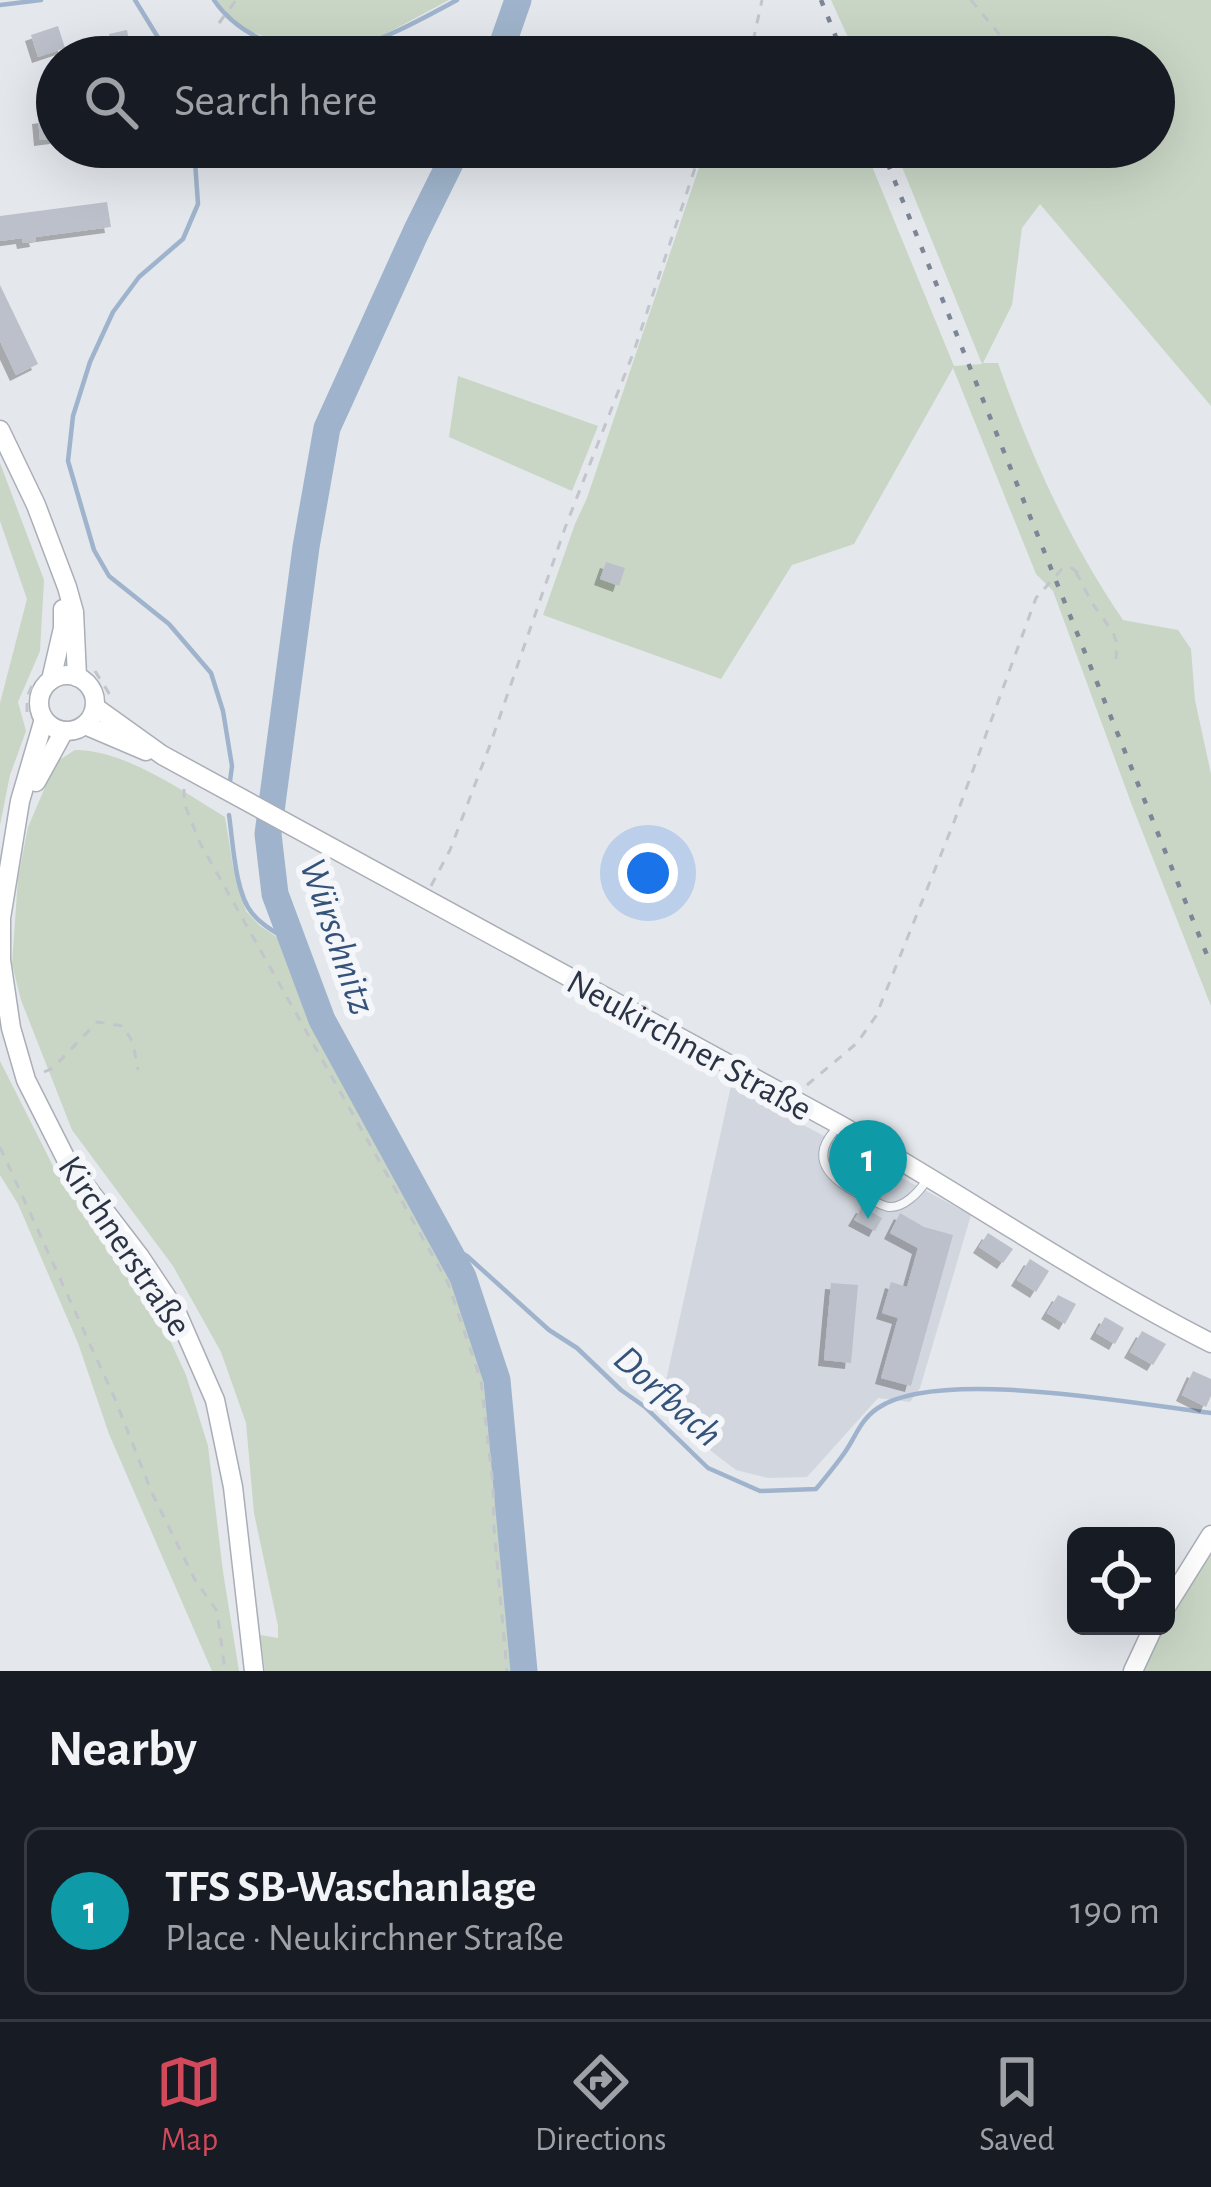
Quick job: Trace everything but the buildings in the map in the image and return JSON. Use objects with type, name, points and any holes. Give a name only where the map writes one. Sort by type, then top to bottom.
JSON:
[{"type":"street","points":[[0,430],[68,587],[76,667],[91,689],[90,716],[64,731],[44,719],[39,698],[63,628],[68,587]]},
{"type":"street","points":[[45,678],[68,675],[76,667]]},
{"type":"street","name":"Neukirchner Straße","points":[[90,716],[840,1125],[1107,1287],[1211,1343]]},
{"type":"street","name":"Kirchnerstraße","points":[[44,719],[20,801],[2,918],[1,960],[11,1028],[26,1080],[68,1163],[176,1311],[215,1400],[233,1487],[254,1671]]},
{"type":"street","name":"Kirchnerstraße","points":[[16,824],[64,731]]},
{"type":"street","points":[[1175,1593],[1211,1535]]},
{"type":"street","points":[[1133,1671],[1150,1635]]},
{"type":"lane","points":[[840,1125],[824,1146],[823,1162],[831,1176],[856,1192],[888,1207],[902,1204],[929,1176]]},
{"type":"path","points":[[219,23],[236,0]]},
{"type":"path","points":[[754,36],[762,0]]},
{"type":"path","points":[[971,0],[1001,36]]},
{"type":"path","points":[[424,899],[450,850],[490,745],[565,527],[634,351],[695,168]]},
{"type":"path","points":[[1070,567],[1114,632],[1116,659]]},
{"type":"path","points":[[795,1101],[857,1042],[876,1016],[1036,598],[1062,569],[1070,567],[1080,574]]},
{"type":"path","points":[[76,667],[87,658],[117,706],[114,725]]},
{"type":"path","points":[[38,743],[29,737],[26,704],[28,692],[45,678]]},
{"type":"path","points":[[184,787],[184,803],[200,843],[448,1283],[481,1382],[507,1671]]},
{"type":"path","points":[[26,1080],[53,1068],[97,1022],[123,1026],[133,1043],[138,1070]]},
{"type":"path","points":[[0,1147],[115,1399],[152,1493],[195,1580],[217,1611],[225,1671]]},
{"type":"shaded area","points":[[731,1086],[971,1215],[920,1388],[910,1402],[878,1398],[807,1477],[768,1478],[736,1470],[698,1441],[661,1403]]},
{"type":"green space","points":[[217,0],[449,0],[382,36],[263,36],[238,27]]},
{"type":"green space","points":[[831,0],[1211,0],[1211,406],[1040,204],[1022,228],[1012,305],[983,363],[998,363],[1052,496],[1123,620],[1178,630],[1191,649],[1195,700],[1211,774],[1211,1006],[1053,591],[1036,574],[953,368],[854,544],[792,565],[721,679],[543,615],[699,168],[873,168],[954,366],[982,364],[903,168],[1175,168],[1175,36],[847,36]]},
{"type":"green space","points":[[458,376],[598,426],[572,491],[449,437]]},
{"type":"green space","points":[[0,463],[44,580],[40,651],[18,702],[26,731],[10,775],[0,825],[0,703],[27,599],[0,521]]},
{"type":"green space","points":[[75,750],[134,764],[225,817],[246,911],[287,944],[332,1047],[460,1278],[493,1380],[520,1671],[265,1671],[260,1635],[278,1638],[278,1626],[254,1513],[246,1423],[221,1352],[173,1266],[72,1130],[21,1000],[12,964],[18,878],[28,827],[56,762]]},
{"type":"green space","points":[[0,1061],[56,1172],[150,1297],[186,1375],[208,1446],[239,1671],[212,1671],[109,1434],[78,1343],[18,1204],[0,1175]]},
{"type":"green space","points":[[1211,1549],[1211,1671],[1143,1671],[1158,1635],[1175,1635],[1175,1607]]},
{"type":"waterway","points":[[0,5],[41,0]]},
{"type":"waterway","points":[[135,0],[157,36]]},
{"type":"waterway","points":[[214,0],[237,25],[256,36]]},
{"type":"waterway","points":[[384,36],[457,0]]},
{"type":"waterway","name":"Würschnitz","points":[[505,36],[518,0]]},
{"type":"waterway","points":[[195,168],[198,204],[183,239],[139,277],[113,312],[90,362],[73,416],[68,461],[94,550],[109,576],[169,624],[211,673],[223,711],[230,781]]},
{"type":"waterway","name":"Würschnitz","points":[[448,168],[327,428],[306,547],[268,834],[275,894],[322,1020],[463,1277],[497,1380],[524,1671]]},
{"type":"waterway","points":[[229,815],[246,904],[261,922],[293,943]]},
{"type":"waterway","name":"Dorfbach","points":[[444,1243],[467,1256],[549,1330],[577,1348],[708,1468],[760,1491],[816,1489],[867,1417],[907,1396],[990,1389],[1211,1413]]},
{"type":"railway","points":[[821,0],[836,36]]},
{"type":"railway","points":[[889,168],[1211,965]]},
{"type":"place","name":"TFS SB-Waschanlage","points":[[868,1219]]}]
